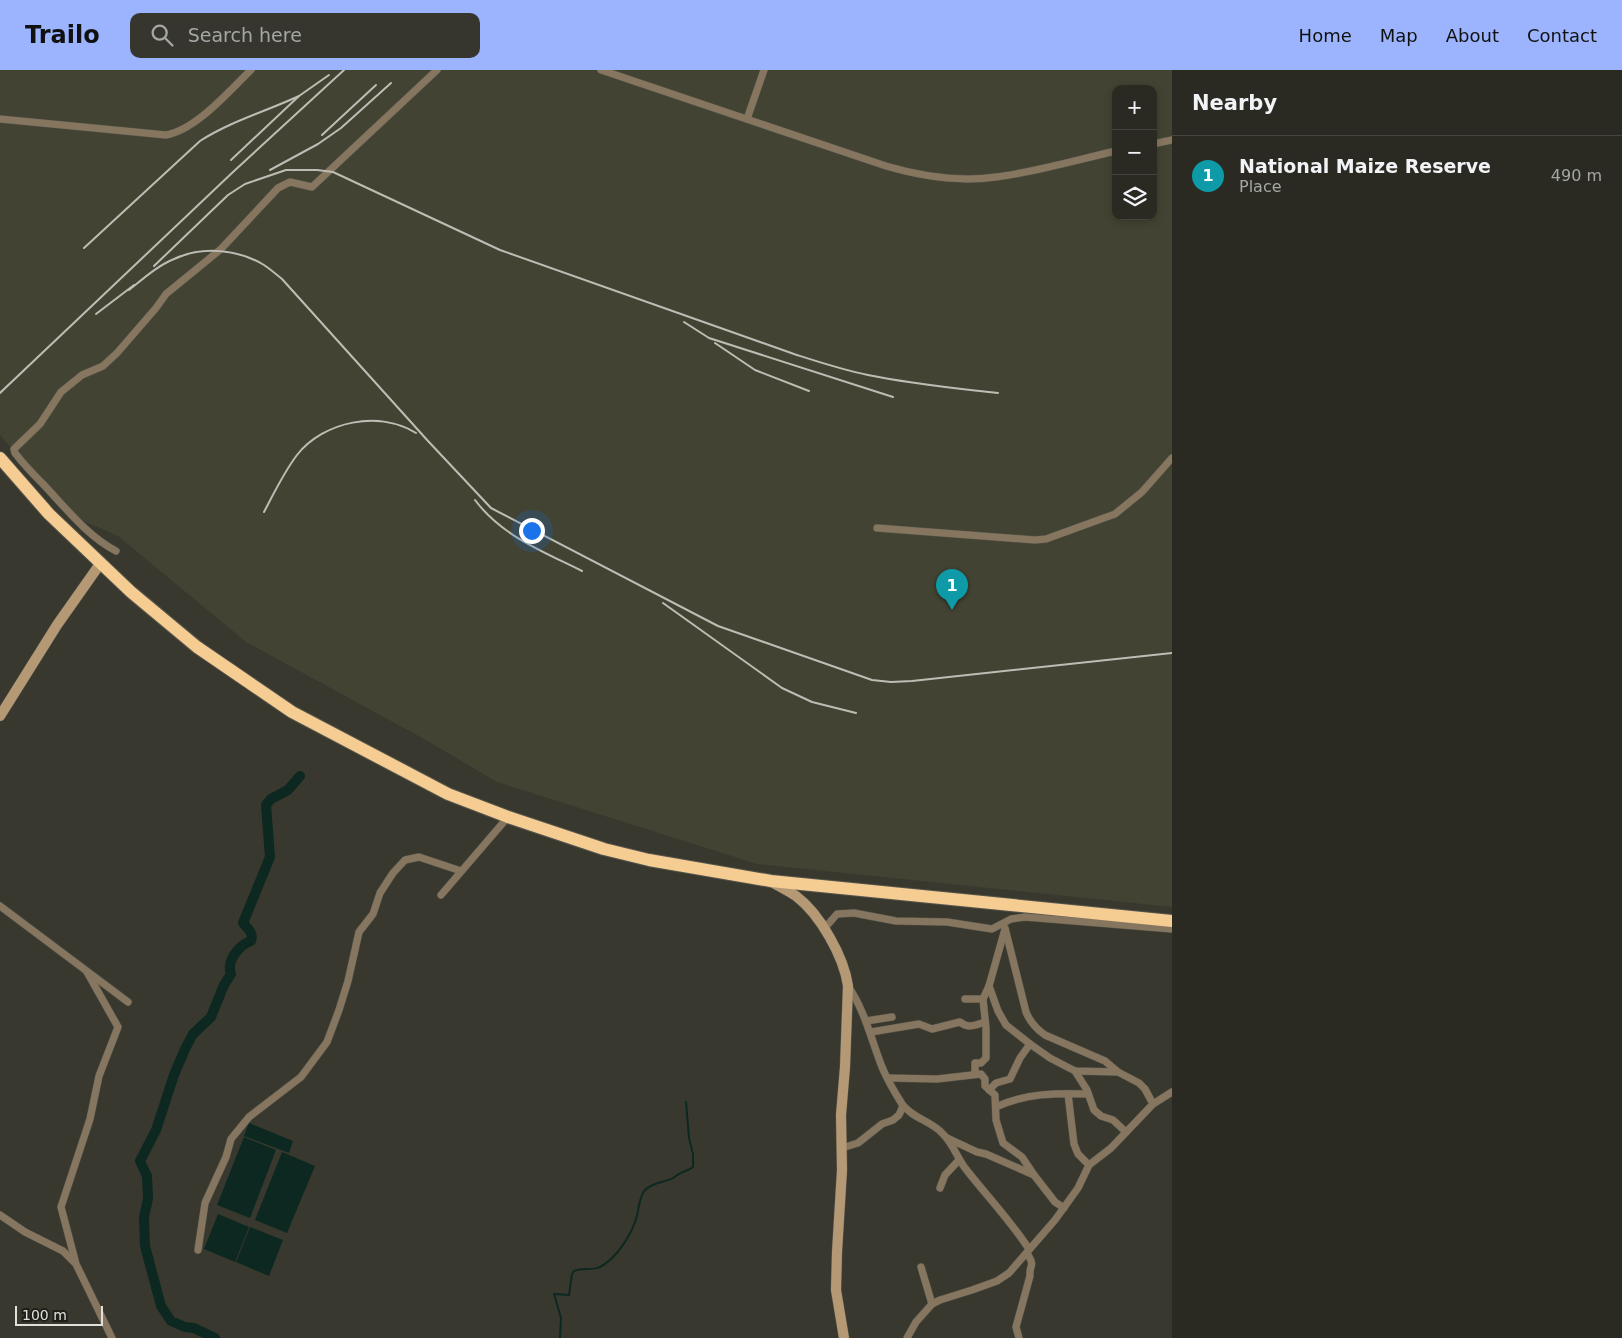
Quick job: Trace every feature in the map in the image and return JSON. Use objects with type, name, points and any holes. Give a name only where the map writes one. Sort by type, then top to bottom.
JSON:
[{"type":"highway","points":[[0,458],[49,514],[100,564],[137,598],[197,647],[292,712],[440,790],[508,817],[604,850],[649,860],[771,881],[1172,921]]},
{"type":"street","points":[[0,119],[166,135],[173,134],[199,119],[251,70]]},
{"type":"street","points":[[116,552],[70,514],[42,482],[27,470],[14,452],[14,449],[40,424],[61,392],[82,375],[103,366],[118,353],[166,294],[221,249],[278,188],[290,182],[312,187],[437,70]]},
{"type":"street","points":[[601,70],[901,170],[955,178],[995,177],[1112,153]]},
{"type":"street","points":[[747,119],[764,70]]},
{"type":"street","points":[[1157,143],[1172,140]]},
{"type":"street","points":[[877,528],[1035,540],[1046,538],[1115,514],[1142,492],[1172,458]]},
{"type":"street","points":[[0,716],[57,625],[100,564]]},
{"type":"street","points":[[441,895],[508,817]]},
{"type":"street","points":[[198,1250],[204,1203],[226,1157],[231,1139],[249,1117],[301,1077],[327,1042],[346,988],[360,932],[373,914],[380,892],[393,873],[405,860],[419,857],[461,871]]},
{"type":"street","points":[[771,881],[797,896],[824,930],[840,958],[848,986],[841,1115],[842,1170],[836,1290],[844,1338]]},
{"type":"street","points":[[0,906],[128,1002]]},
{"type":"street","points":[[974,1074],[975,1064],[981,1063],[986,1058],[983,999],[989,986],[1005,928],[1021,906]]},
{"type":"street","points":[[824,930],[837,914],[854,913],[896,921],[947,922],[992,928],[1011,920],[1025,917],[1172,929]]},
{"type":"street","points":[[1005,928],[1030,1022],[1045,1035],[1105,1061],[1118,1072],[1139,1082],[1153,1104]]},
{"type":"street","points":[[87,972],[118,1026],[99,1076],[90,1119],[62,1207],[76,1264],[112,1338]]},
{"type":"street","points":[[848,986],[871,1032],[882,1068],[903,1106],[918,1118],[932,1124],[947,1138],[976,1152],[986,1154],[1034,1175]]},
{"type":"street","points":[[989,986],[998,1011],[1006,1025],[1050,1058],[1075,1071],[1118,1072]]},
{"type":"street","points":[[966,999],[983,999]]},
{"type":"street","points":[[866,1021],[892,1017]]},
{"type":"street","points":[[871,1032],[918,1024],[932,1029],[960,1022],[964,1026],[969,1026],[985,1022]]},
{"type":"street","points":[[989,1090],[996,1083],[1010,1079],[1020,1058],[1030,1044]]},
{"type":"street","points":[[1075,1071],[1088,1094],[1094,1110],[1101,1116],[1113,1120],[1126,1132]]},
{"type":"street","points":[[888,1078],[938,1079],[981,1074],[985,1086],[995,1095],[997,1126],[1003,1143],[1022,1158],[1055,1202],[1064,1208]]},
{"type":"street","points":[[907,1338],[916,1322],[932,1304],[997,1281],[1009,1272],[1064,1208],[1078,1188],[1090,1165],[1111,1148],[1153,1104],[1172,1092]]},
{"type":"street","points":[[996,1107],[1004,1103],[1039,1094],[1088,1094]]},
{"type":"street","points":[[1068,1094],[1074,1144],[1078,1154],[1090,1165]]},
{"type":"street","points":[[842,1148],[858,1143],[882,1124],[893,1120],[899,1115],[903,1106]]},
{"type":"street","points":[[947,1138],[959,1160],[995,1203],[1028,1251],[1032,1261],[1030,1276],[1016,1327],[1019,1338]]},
{"type":"street","points":[[940,1188],[946,1175],[959,1160]]},
{"type":"street","points":[[0,1215],[25,1232],[63,1250],[76,1264]]},
{"type":"street","points":[[922,1267],[932,1304]]},
{"type":"shaded area","points":[[0,70],[1172,70],[1172,907],[757,864],[497,782],[424,739],[246,642],[118,536],[68,514],[0,435]]},
{"type":"water","points":[[249,1123],[293,1141],[289,1153],[244,1136]]},
{"type":"water","points":[[244,1137],[276,1150],[250,1218],[217,1205]]},
{"type":"water","points":[[282,1152],[315,1166],[287,1233],[255,1220]]},
{"type":"water","points":[[218,1214],[249,1227],[235,1262],[204,1249]]},
{"type":"water","points":[[250,1227],[283,1240],[269,1276],[236,1262]]},
{"type":"waterway","points":[[215,1338],[194,1328],[185,1327],[171,1321],[161,1306],[145,1246],[144,1217],[148,1199],[147,1176],[140,1161],[156,1130],[174,1075],[185,1049],[193,1034],[211,1017],[224,985],[231,974],[230,964],[235,954],[242,946],[251,941],[251,933],[243,923],[270,857],[266,805],[271,799],[288,790],[300,776]]},
{"type":"waterway","points":[[560,1338],[561,1318],[554,1294],[569,1295],[574,1271],[600,1267],[618,1252],[632,1230],[640,1199],[645,1190],[651,1185],[670,1180],[693,1167],[686,1102]]},
{"type":"railway","points":[[0,393],[233,172],[344,70]]},
{"type":"railway","points":[[231,160],[299,96],[329,75]]},
{"type":"railway","points":[[270,170],[318,144],[341,128],[391,83]]},
{"type":"railway","points":[[322,135],[376,85]]},
{"type":"railway","points":[[84,248],[200,141],[237,122],[299,96]]},
{"type":"railway","points":[[154,266],[228,195],[245,184],[286,170],[333,172],[500,250],[794,354],[840,368],[884,378],[933,386],[998,393]]},
{"type":"railway","points":[[129,290],[162,265],[196,252],[220,251],[243,255],[254,260],[282,279],[491,508],[718,626],[872,680],[891,682],[912,681],[1172,653]]},
{"type":"railway","points":[[96,314],[134,285]]},
{"type":"railway","points":[[684,322],[709,338],[893,397]]},
{"type":"railway","points":[[715,343],[755,370],[809,391]]},
{"type":"railway","points":[[264,512],[283,475],[297,455],[308,443],[322,434],[337,427],[369,421],[386,422],[416,433]]},
{"type":"railway","points":[[475,500],[486,513],[510,533],[582,571]]},
{"type":"railway","points":[[663,603],[782,688],[812,702],[856,713]]},
{"type":"place","name":"National Maize Reserve","points":[[952,610]]}]
